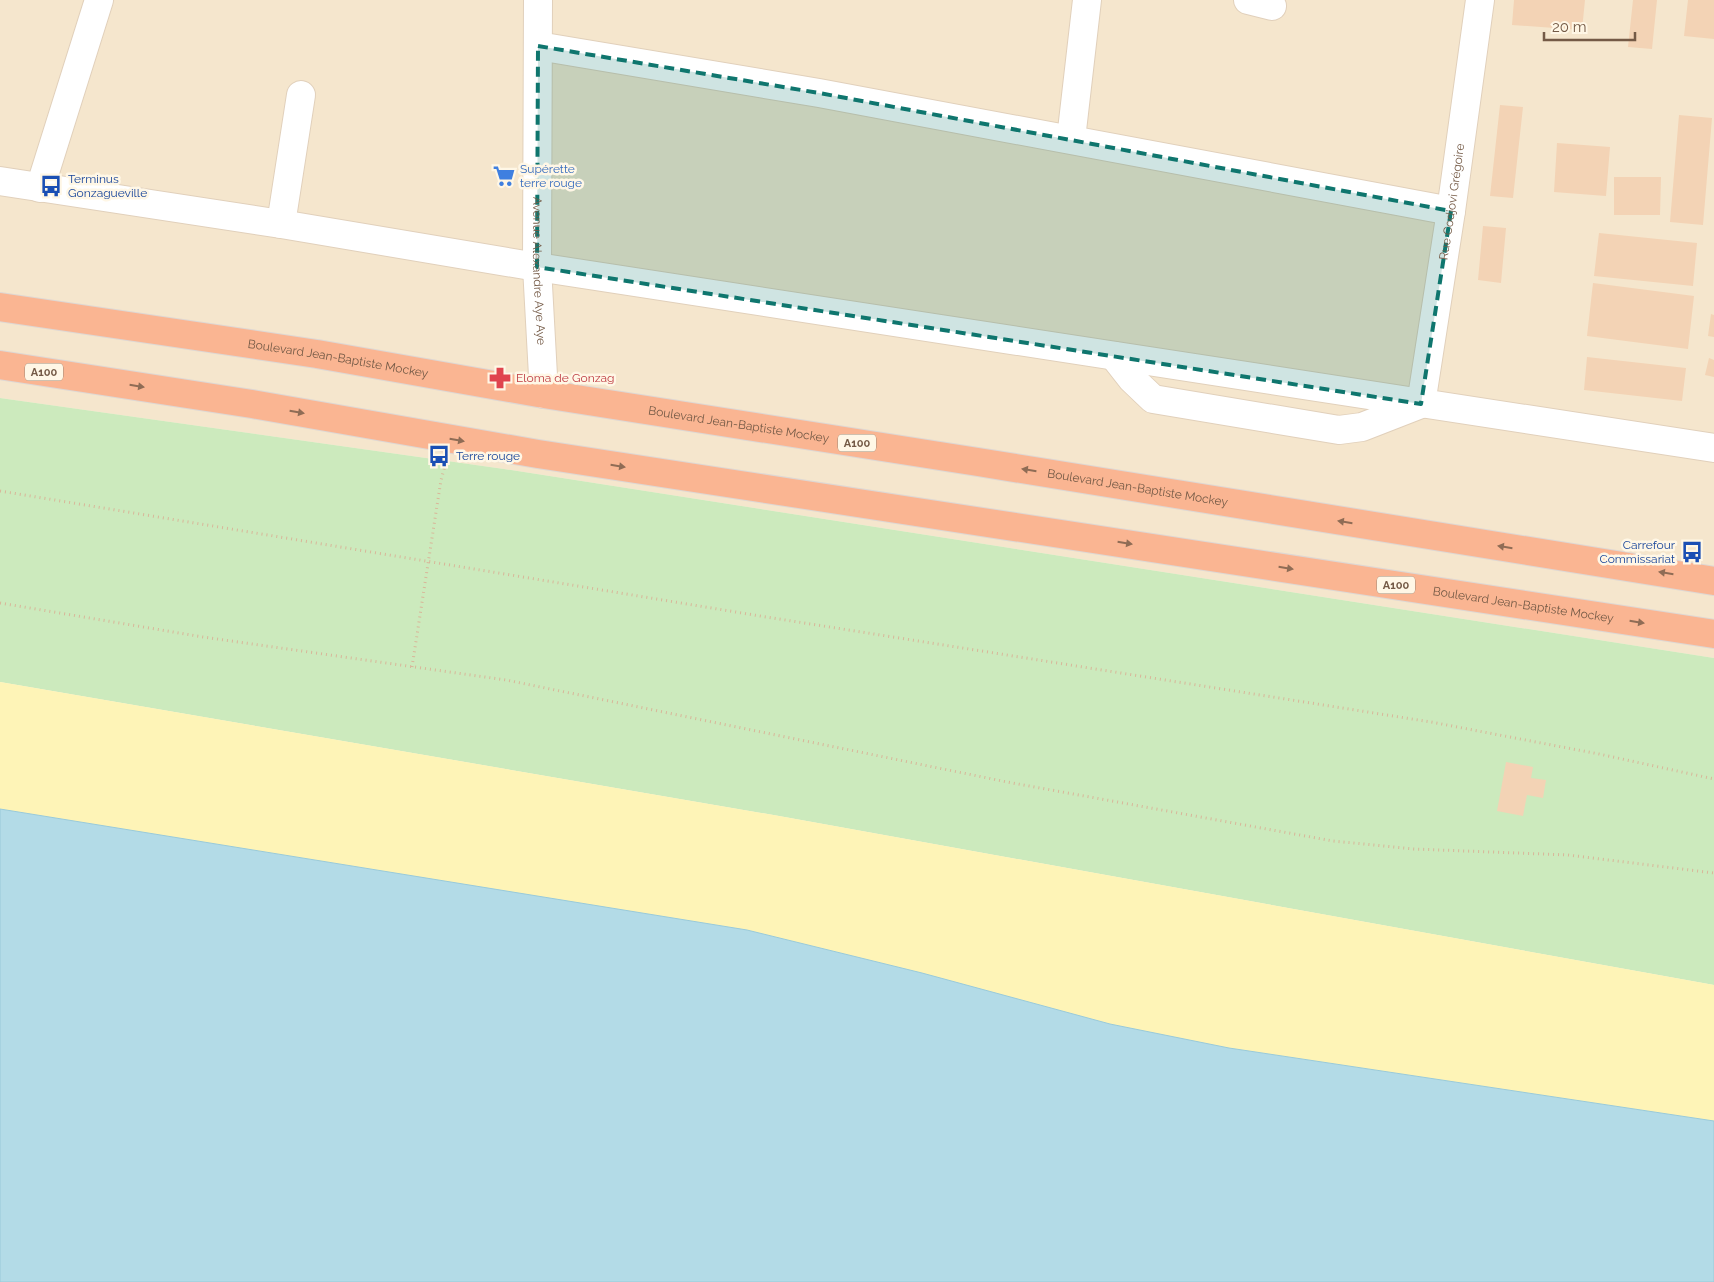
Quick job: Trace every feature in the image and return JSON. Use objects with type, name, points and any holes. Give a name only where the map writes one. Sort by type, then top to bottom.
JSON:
[{"type":"highway","name":"Boulevard Jean-Baptiste Mockey","points":[[0,307],[317,354],[544,394],[988,463],[1714,581]]},
{"type":"highway","name":"Boulevard Jean-Baptiste Mockey","points":[[0,365],[252,404],[567,458],[1714,634]]},
{"type":"street","points":[[40,188],[99,0]]},
{"type":"street","name":"Avenue Alexandre Aye Aye","points":[[538,0],[537,267],[544,394]]},
{"type":"street","points":[[1071,139],[1087,0]]},
{"type":"street","name":"Rue Codjovi Grégoire","points":[[1421,404],[1480,0]]},
{"type":"street","points":[[538,46],[819,93],[1450,211]]},
{"type":"street","points":[[282,224],[300,95]]},
{"type":"street","points":[[0,181],[282,224],[537,267],[1714,448]]},
{"type":"street","points":[[1114,356],[1132,378],[1153,398],[1339,430],[1362,427],[1421,404]]},
{"type":"path","points":[[412,667],[441,480],[453,439]]},
{"type":"path","points":[[0,491],[1431,722],[1599,754],[1714,779]]},
{"type":"path","points":[[0,604],[203,637],[506,680],[1007,782],[1334,841],[1414,849],[1568,855],[1714,872]]},
{"type":"highlighted area","points":[[538,46],[819,93],[1451,211],[1421,404],[537,267]]},
{"type":"shaded area","points":[[0,0],[1714,0],[1714,658],[504,469],[0,398]]},
{"type":"green space","points":[[0,398],[504,469],[1714,658],[1714,985],[779,816],[0,682]]},
{"type":"sand","points":[[0,682],[779,816],[1714,985],[1714,1121],[1229,1048],[1110,1024],[922,973],[747,930],[0,809]]},
{"type":"water","points":[[0,809],[747,930],[922,973],[1110,1024],[1229,1048],[1714,1121],[1714,1282],[0,1282]]},
{"type":"building","points":[[1514,0],[1585,0],[1582,30],[1512,25]]},
{"type":"building","points":[[1633,0],[1657,0],[1652,49],[1628,47]]},
{"type":"building","points":[[1688,0],[1714,0],[1714,39],[1684,36]]},
{"type":"building","points":[[1500,105],[1523,107],[1513,198],[1490,196]]},
{"type":"building","points":[[1679,115],[1712,118],[1703,225],[1670,222]]},
{"type":"building","points":[[1557,143],[1610,147],[1606,196],[1554,192]]},
{"type":"building","points":[[1614,177],[1661,177],[1660,215],[1614,215]]},
{"type":"building","points":[[1483,226],[1506,228],[1501,283],[1478,280]]},
{"type":"building","points":[[1599,233],[1697,243],[1693,286],[1594,276]]},
{"type":"building","points":[[1593,283],[1694,296],[1688,349],[1587,336]]},
{"type":"building","points":[[1711,314],[1714,315],[1714,337],[1708,336]]},
{"type":"building","points":[[1587,357],[1686,368],[1682,401],[1584,390]]},
{"type":"building","points":[[1709,358],[1714,360],[1714,377],[1705,375]]},
{"type":"building","points":[[1506,762],[1533,767],[1531,778],[1546,780],[1543,798],[1527,795],[1523,816],[1497,811]]},
{"type":"place","name":"Supérette terre rouge","points":[[504,176]]},
{"type":"place","name":"Terminus Gonzagueville","points":[[51,186]]},
{"type":"place","name":"Eloma de Gonzag","points":[[500,378]]},
{"type":"place","name":"Terre rouge","points":[[439,456]]},
{"type":"place","name":"Carrefour Commissariat","points":[[1692,552]]}]
